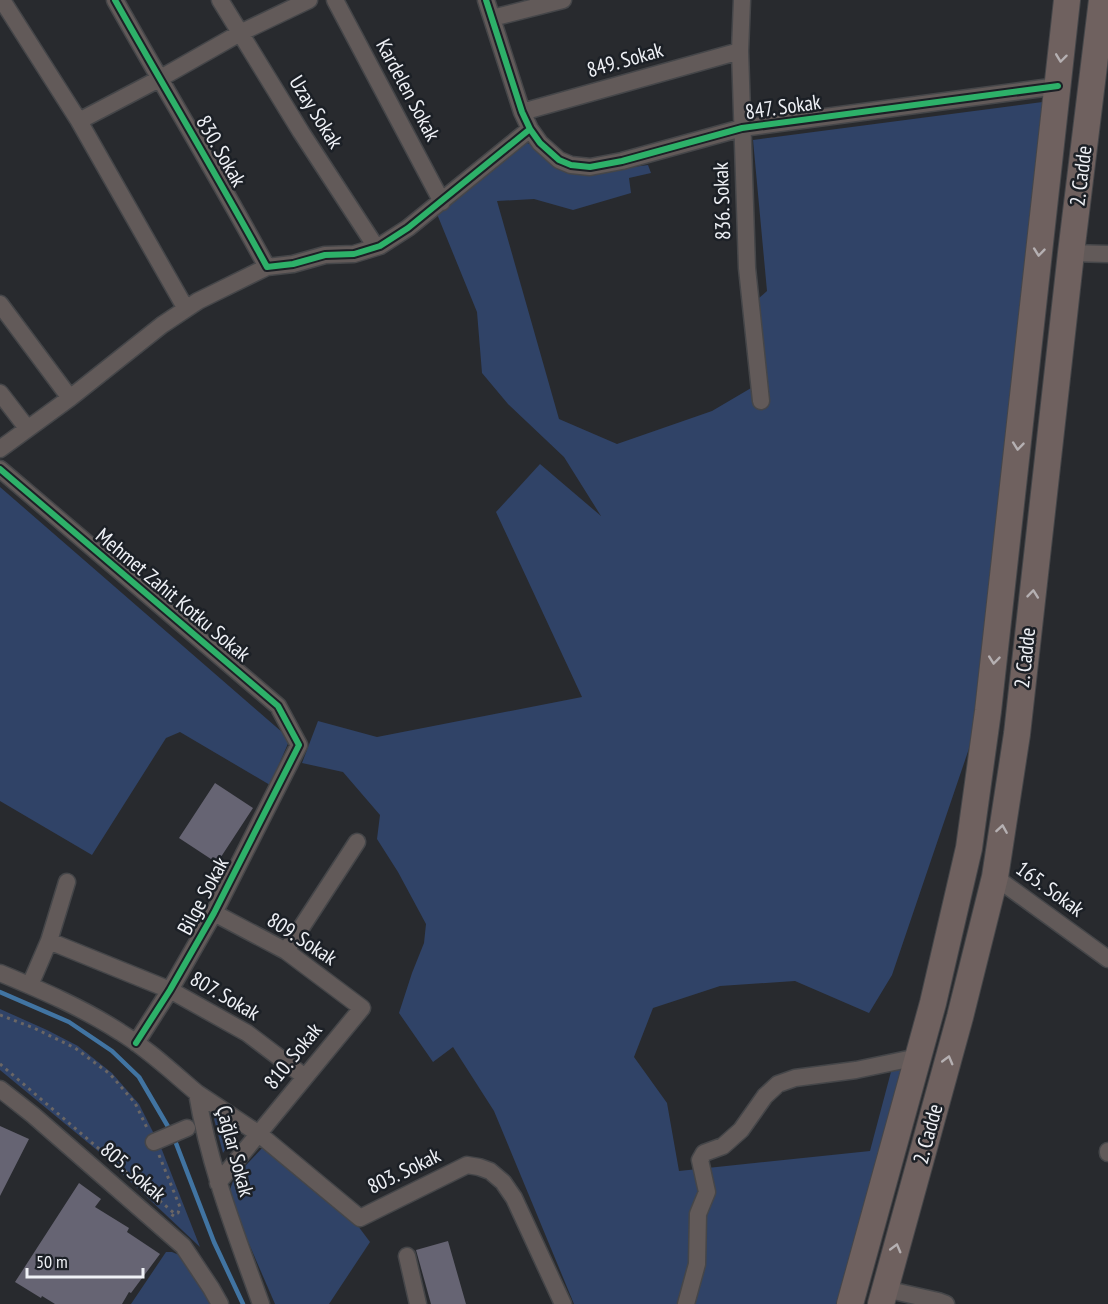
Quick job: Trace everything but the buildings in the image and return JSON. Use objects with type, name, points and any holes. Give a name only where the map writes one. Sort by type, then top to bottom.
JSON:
[{"type":"main road","name":"2. Cadde","points":[[850,1304],[936,993],[971,836],[988,711],[1068,0]]},
{"type":"main road","name":"2. Cadde","points":[[883,1297],[960,1017],[995,877],[1017,734],[1102,0]]},
{"type":"street","points":[[2,0],[79,120],[186,309]]},
{"type":"street","name":"830. Sokak","points":[[115,0],[267,267]]},
{"type":"street","name":"Uzay Sokak","points":[[220,0],[301,132],[376,247]]},
{"type":"street","points":[[79,120],[159,79],[240,33],[309,0]]},
{"type":"street","name":"Kardelen Sokak","points":[[335,0],[442,202]]},
{"type":"street","name":"847. Sokak","points":[[486,0],[522,112],[530,129],[540,143],[559,160],[571,165],[590,167],[622,161],[742,128],[1058,86]]},
{"type":"street","points":[[492,18],[563,0]]},
{"type":"street","name":"836. Sokak","points":[[742,0],[740,51],[747,268],[761,401]]},
{"type":"street","name":"849. Sokak","points":[[522,112],[740,51]]},
{"type":"street","points":[[0,449],[70,398],[162,325],[198,301],[267,267],[293,264],[325,255],[354,254],[380,246],[442,202],[530,129]]},
{"type":"street","points":[[1071,253],[1108,254]]},
{"type":"street","points":[[0,304],[70,398]]},
{"type":"street","points":[[0,393],[27,428]]},
{"type":"street","name":"Mehmet Zahit Kotku Sokak","points":[[0,469],[278,706],[299,745],[292,761]]},
{"type":"street","name":"Bilge Sokak","points":[[136,1043],[170,990],[214,913],[292,761]]},
{"type":"street","points":[[286,951],[357,842]]},
{"type":"street","name":"165. Sokak","points":[[995,877],[1108,959]]},
{"type":"street","points":[[30,985],[49,941],[67,882]]},
{"type":"street","name":"809. Sokak","points":[[214,913],[286,951],[362,1008]]},
{"type":"street","name":"807. Sokak","points":[[49,941],[170,990],[247,1033],[305,1077]]},
{"type":"street","name":"Çağlar Sokak","points":[[0,973],[30,985],[121,1032],[197,1093],[218,1183],[261,1304]]},
{"type":"street","name":"810. Sokak","points":[[218,1183],[362,1008]]},
{"type":"street","points":[[686,1304],[697,1264],[698,1214],[707,1192],[700,1160],[704,1153],[723,1146],[741,1130],[765,1096],[778,1084],[795,1078],[856,1070],[918,1057]]},
{"type":"street","name":"805. Sokak","points":[[0,1089],[183,1246],[220,1304]]},
{"type":"street","points":[[197,1093],[259,1134]]},
{"type":"street","points":[[154,1142],[187,1128]]},
{"type":"street","name":"803. Sokak","points":[[259,1134],[360,1218],[467,1166],[490,1171],[503,1182],[514,1198],[563,1304]]},
{"type":"street","points":[[407,1256],[418,1304]]},
{"type":"street","points":[[883,1297],[938,1301],[946,1304]]},
{"type":"path","points":[[0,1015],[75,1048],[110,1074],[135,1103],[154,1142],[180,1207],[178,1213],[174,1213],[162,1204],[0,1064]]},
{"type":"shaded area","points":[[1050,101],[977,725],[892,975],[869,1013],[795,981],[720,986],[653,1008],[634,1057],[667,1103],[679,1171],[870,1151],[892,1068],[904,1067],[841,1304],[574,1304],[494,1111],[453,1047],[433,1062],[399,1013],[424,943],[426,924],[377,839],[380,815],[343,772],[302,763],[318,721],[377,737],[582,697],[496,512],[540,464],[601,516],[564,457],[508,404],[482,373],[477,312],[437,214],[524,142],[596,172],[648,165],[651,173],[629,178],[631,193],[573,210],[534,199],[497,201],[559,419],[617,444],[712,411],[763,381],[759,298],[767,291],[753,140]]},
{"type":"shaded area","points":[[0,487],[290,739],[270,785],[180,732],[166,738],[92,855],[0,801]]},
{"type":"shaded area","points":[[0,1009],[78,1046],[112,1073],[139,1104],[162,1150],[200,1247],[98,1151],[0,1070]]},
{"type":"shaded area","points":[[216,1116],[237,1132],[223,1153],[214,1119]]},
{"type":"shaded area","points":[[264,1146],[352,1218],[370,1242],[329,1304],[275,1304],[233,1207],[229,1193],[234,1178]]},
{"type":"shaded area","points":[[166,1252],[186,1258],[213,1304],[131,1304]]},
{"type":"waterway","points":[[0,992],[69,1022],[112,1051],[139,1077],[170,1130]]},
{"type":"waterway","points":[[174,1138],[214,1242],[243,1304]]},
{"type":"cycle path","points":[[115,0],[267,267],[293,264],[325,255],[354,254],[380,246],[408,228],[530,129]]},
{"type":"cycle path","points":[[486,0],[522,112],[530,129],[540,143],[559,160],[571,165],[590,167],[622,161],[742,128],[1058,86]]},
{"type":"cycle path","points":[[0,469],[278,706],[299,745],[214,913],[170,990],[136,1043]]}]
